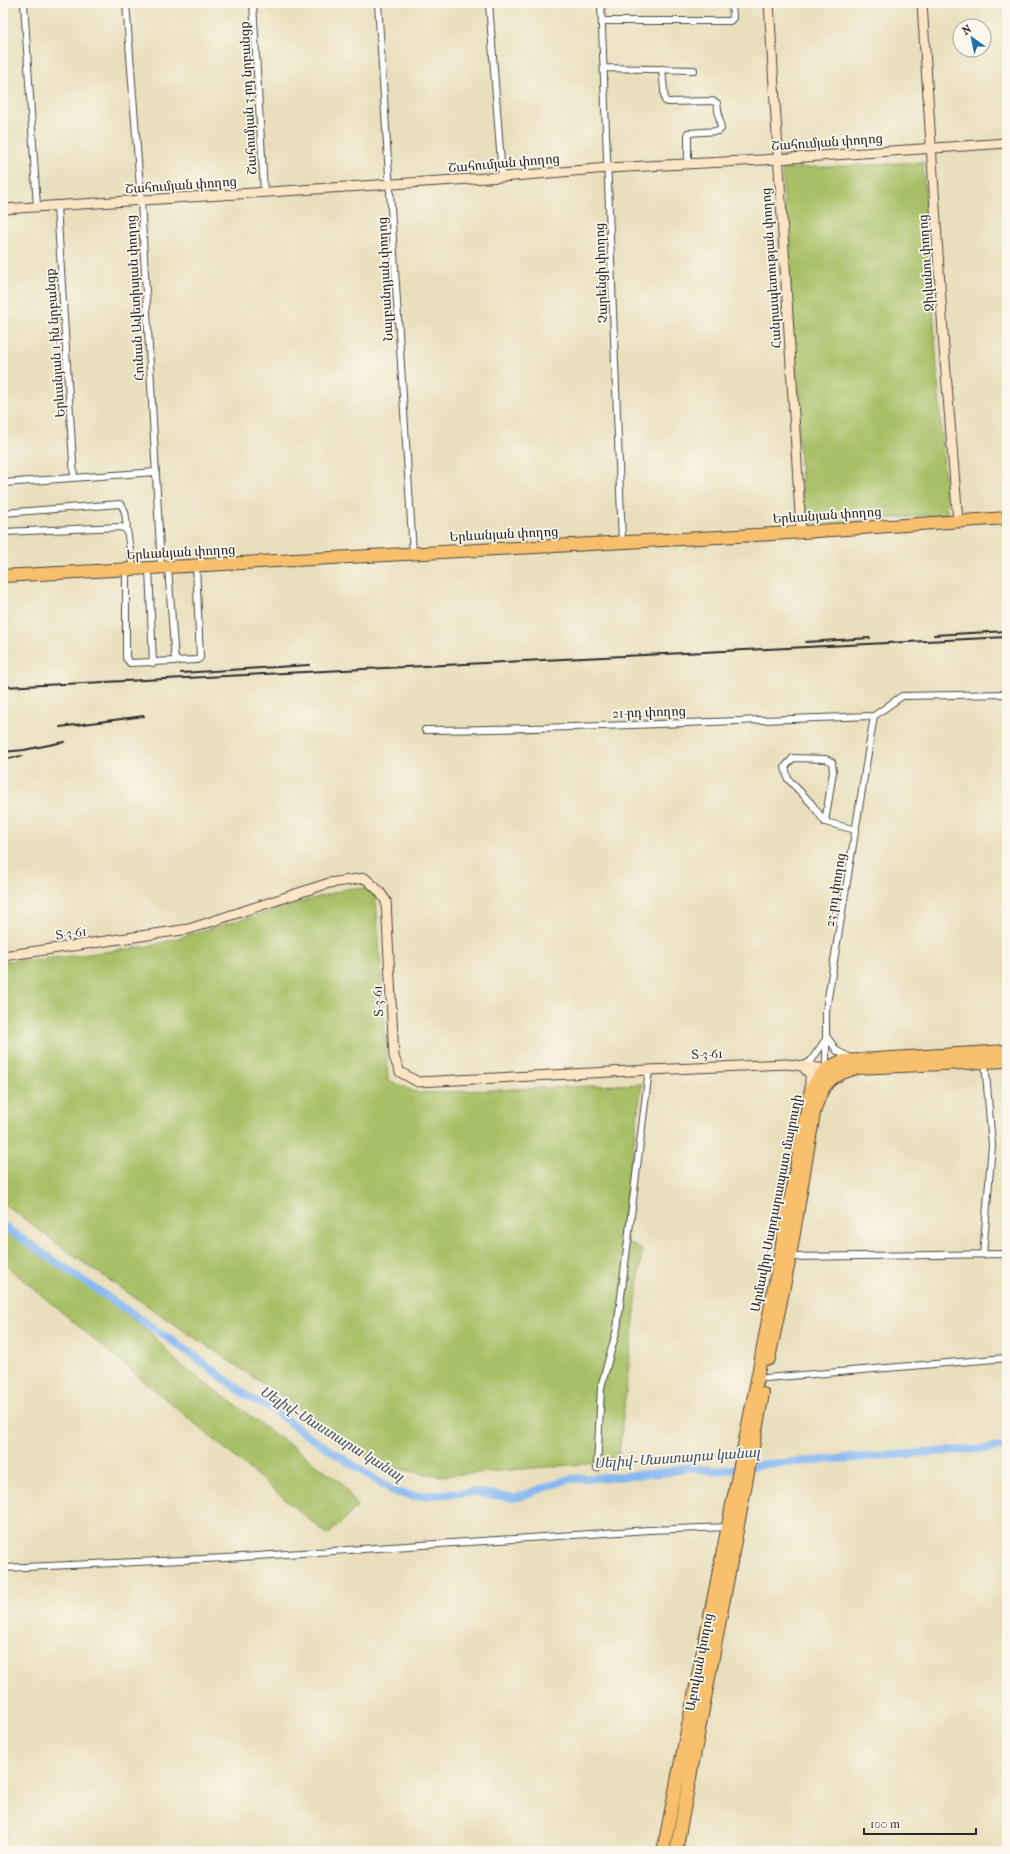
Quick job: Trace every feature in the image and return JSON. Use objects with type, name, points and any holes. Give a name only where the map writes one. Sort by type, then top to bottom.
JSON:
[{"type":"highway","name":"Երևանյան փողոց","points":[[3,576],[773,534],[801,530],[1007,518]]},
{"type":"highway","points":[[829,1073],[834,1064],[854,1060],[1007,1051]]},
{"type":"highway","points":[[829,1073],[842,1072],[858,1068],[1007,1061]]},
{"type":"highway","name":"Արմավիր-Սարդարապատ մայրուղի","points":[[742,1479],[810,1093],[815,1082],[829,1073]]},
{"type":"highway","name":"Արմավիր-Սարդարապատ մայրուղի","points":[[748,1450],[766,1378],[790,1257],[814,1113],[819,1096],[829,1073]]},
{"type":"highway","name":"Աբովյան փողոց","points":[[663,1851],[728,1558],[729,1527],[742,1479]]},
{"type":"highway","name":"Աբովյան փողոց","points":[[676,1851],[742,1479]]},
{"type":"street","points":[[24,3],[37,207]]},
{"type":"street","name":"Հունան Ավետիսյան փողոց","points":[[126,3],[141,200],[160,567]]},
{"type":"street","name":"Շահումյան 3-րդ նրբանցք","points":[[253,3],[264,192]]},
{"type":"street","name":"Նալբանդյան փողոց","points":[[378,3],[412,553]]},
{"type":"street","points":[[489,3],[502,177]]},
{"type":"street","name":"Չարենցի փողոց","points":[[601,3],[622,542]]},
{"type":"street","points":[[602,21],[730,21],[733,18],[732,3]]},
{"type":"street","name":"Հանրապետության փողոց","points":[[769,3],[801,530]]},
{"type":"street","name":"Ջիվանու փողոց","points":[[922,3],[958,521]]},
{"type":"street","points":[[604,68],[694,70]]},
{"type":"street","points":[[662,69],[665,100],[668,102],[712,101],[717,103],[721,129],[719,131],[688,133],[688,164]]},
{"type":"street","name":"Շահումյան փողոց","points":[[3,210],[390,185],[608,168],[778,159],[1007,143]]},
{"type":"street","name":"Երևանյան 1-ին նրբանցք","points":[[57,206],[74,478]]},
{"type":"street","points":[[3,483],[156,472]]},
{"type":"street","points":[[3,513],[120,504],[123,506],[127,530],[129,569],[126,658],[130,663],[197,660],[200,658],[196,565]]},
{"type":"street","points":[[3,532],[99,527],[121,527],[127,530]]},
{"type":"street","points":[[160,567],[175,661]]},
{"type":"street","points":[[153,663],[160,567]]},
{"type":"street","points":[[874,716],[902,696],[1007,694]]},
{"type":"street","name":"21-րդ փողոց","points":[[425,730],[536,729],[598,725],[874,716]]},
{"type":"street","name":"23-րդ փողոց","points":[[829,1073],[826,1010],[874,716]]},
{"type":"street","points":[[825,822],[834,772],[832,762],[826,759],[792,758],[785,767],[788,779],[825,822],[856,830]]},
{"type":"street","name":"Տ-3-61","points":[[3,956],[189,929],[329,883],[365,878],[378,890],[386,902],[394,1057],[400,1072],[418,1082],[787,1064],[829,1073]]},
{"type":"street","points":[[810,1093],[810,1074],[802,1066],[811,1061],[827,1037],[837,1051],[854,1060]]},
{"type":"street","points":[[983,1255],[992,1145],[985,1062]]},
{"type":"street","points":[[597,1468],[601,1387],[617,1329],[649,1070]]},
{"type":"street","points":[[790,1257],[1007,1254]]},
{"type":"street","points":[[766,1378],[1007,1358]]},
{"type":"street","points":[[3,1568],[226,1558],[649,1530],[729,1527]]},
{"type":"green space","points":[[923,162],[947,514],[816,524],[803,511],[782,169]]},
{"type":"green space","points":[[350,888],[367,889],[376,898],[388,1080],[418,1093],[642,1084],[620,1239],[642,1250],[618,1461],[440,1476],[393,1468],[353,1450],[302,1410],[78,1259],[3,1203],[3,961],[66,957],[150,946]]},
{"type":"green space","points":[[3,1226],[148,1330],[179,1364],[342,1483],[357,1507],[328,1535],[3,1263]]},
{"type":"waterway","name":"Սելիվ֊Մաստարա կանալ","points":[[3,1226],[190,1353],[250,1398],[274,1410],[302,1432],[395,1492],[414,1496],[474,1492],[515,1498],[569,1479],[617,1477],[668,1472],[688,1467],[715,1471],[767,1464],[1007,1447]]},
{"type":"railway","points":[[934,635],[1007,631]]},
{"type":"railway","points":[[3,687],[1007,637]]},
{"type":"railway","points":[[806,642],[870,638]]},
{"type":"railway","points":[[181,673],[309,665]]},
{"type":"railway","points":[[60,727],[144,716]]},
{"type":"railway","points":[[3,752],[24,750],[64,742]]},
{"type":"railway","points":[[3,759],[22,756]]}]
